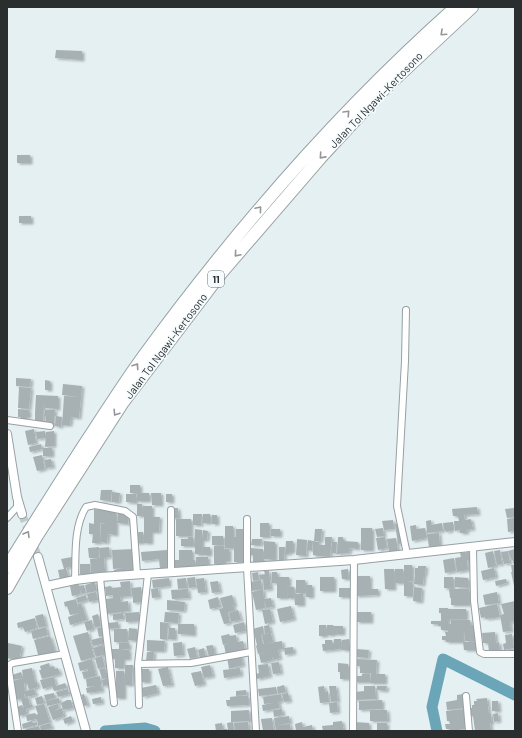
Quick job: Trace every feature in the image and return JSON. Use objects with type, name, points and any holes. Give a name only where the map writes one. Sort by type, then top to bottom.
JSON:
[{"type":"highway","name":"Jalan Tol Ngawi–Kertosono","points":[[7,567],[49,498],[142,358],[204,276],[272,194],[340,121],[406,53],[456,7]]},
{"type":"highway","name":"Jalan Tol Ngawi–Kertosono","points":[[7,588],[36,537],[123,402],[221,273],[321,157],[382,91],[472,7]]},
{"type":"street","points":[[406,310],[406,326],[404,333],[405,360],[397,506],[407,554]]},
{"type":"street","points":[[7,420],[50,426]]},
{"type":"street","points":[[7,434],[17,498],[22,514]]},
{"type":"street","points":[[7,518],[17,508],[17,498]]},
{"type":"street","points":[[75,580],[77,534],[81,517],[86,507],[95,505],[124,511],[133,517],[137,574]]},
{"type":"street","points":[[171,510],[171,573]]},
{"type":"street","points":[[247,519],[247,568],[256,731]]},
{"type":"street","points":[[47,586],[75,580],[100,577],[354,560],[473,548],[515,542]]},
{"type":"street","points":[[473,548],[474,601],[480,652],[484,654],[515,654]]},
{"type":"street","points":[[38,557],[86,729]]},
{"type":"street","points":[[353,731],[354,560]]},
{"type":"street","points":[[139,705],[138,664],[148,574]]},
{"type":"street","points":[[100,577],[114,704]]},
{"type":"street","points":[[138,664],[191,663],[251,652]]},
{"type":"street","points":[[18,731],[8,671],[9,665],[65,654]]},
{"type":"street","points":[[466,696],[469,731]]},
{"type":"building","points":[[56,50],[82,51],[82,60],[55,58]]},
{"type":"building","points":[[17,155],[30,155],[30,163],[17,163]]},
{"type":"building","points":[[19,216],[31,216],[31,223],[19,223]]},
{"type":"building","points":[[16,378],[31,379],[30,387],[16,386]]},
{"type":"building","points":[[45,380],[50,381],[50,390],[45,390]]},
{"type":"building","points":[[63,384],[82,386],[81,397],[62,395]]},
{"type":"building","points":[[19,387],[31,388],[29,409],[18,408]]},
{"type":"building","points":[[36,395],[58,396],[58,409],[45,408],[44,403],[43,423],[35,423]]},
{"type":"building","points":[[64,396],[81,397],[79,418],[71,417],[70,425],[62,425]]},
{"type":"building","points":[[18,409],[29,410],[29,417],[25,417],[25,421],[21,421],[21,417],[18,417]]},
{"type":"building","points":[[45,410],[55,410],[54,425],[46,425],[46,416],[44,416]]},
{"type":"building","points":[[56,416],[62,417],[61,427],[55,426]]},
{"type":"building","points":[[34,429],[36,443],[28,445],[25,431]]},
{"type":"building","points":[[45,431],[46,438],[37,439],[36,432]]},
{"type":"building","points":[[54,431],[54,446],[45,447],[46,432]]},
{"type":"building","points":[[41,444],[42,449],[30,452],[29,447]]},
{"type":"building","points":[[43,448],[52,448],[52,456],[43,456]]},
{"type":"building","points":[[42,455],[45,469],[37,471],[33,457]]},
{"type":"building","points":[[51,459],[53,467],[46,468],[44,460]]},
{"type":"building","points":[[130,485],[140,485],[140,493],[149,493],[149,501],[137,501],[137,493],[130,493]]},
{"type":"building","points":[[101,490],[112,490],[111,501],[100,500]]},
{"type":"building","points":[[112,492],[120,493],[119,502],[112,502]]},
{"type":"building","points":[[151,493],[161,493],[161,505],[152,505]]},
{"type":"building","points":[[126,494],[136,494],[136,503],[126,502]]},
{"type":"building","points":[[166,494],[172,494],[172,502],[166,502]]},
{"type":"building","points":[[137,504],[142,504],[142,516],[137,516]]},
{"type":"building","points":[[143,506],[152,506],[152,517],[160,517],[159,532],[151,532],[151,543],[144,543]]},
{"type":"building","points":[[477,507],[478,514],[464,515],[465,520],[471,519],[473,529],[466,530],[467,533],[460,533],[460,530],[455,531],[454,521],[459,521],[458,516],[453,516],[452,509]]},
{"type":"building","points":[[172,508],[178,508],[179,518],[172,518]]},
{"type":"building","points":[[514,508],[515,517],[507,518],[505,509]]},
{"type":"building","points":[[94,509],[116,512],[116,535],[108,534],[107,543],[92,543],[93,534],[89,534],[89,523],[94,524]],"holes":[[[100,523],[106,524],[101,524],[100,542]]]},
{"type":"building","points":[[118,513],[129,515],[128,524],[117,523]]},
{"type":"building","points":[[193,514],[202,514],[201,525],[193,525]]},
{"type":"building","points":[[203,514],[210,514],[210,523],[203,523]]},
{"type":"building","points":[[212,515],[217,515],[217,524],[212,524]]},
{"type":"building","points":[[514,518],[515,531],[508,532],[507,519]]},
{"type":"building","points":[[176,519],[191,519],[191,536],[176,536]]},
{"type":"building","points":[[393,520],[394,529],[384,530],[382,521]]},
{"type":"building","points":[[431,520],[431,525],[442,523],[443,531],[427,533],[426,521]]},
{"type":"building","points":[[453,522],[454,529],[446,532],[446,530],[444,530],[443,523]]},
{"type":"building","points":[[260,523],[269,523],[269,537],[260,537]]},
{"type":"building","points":[[395,524],[401,524],[404,543],[398,544]]},
{"type":"building","points":[[416,525],[416,529],[425,528],[427,538],[412,541],[410,526]]},
{"type":"building","points":[[225,526],[233,526],[233,542],[225,542]]},
{"type":"building","points":[[361,528],[372,528],[372,550],[361,550]]},
{"type":"building","points":[[383,528],[384,536],[377,537],[375,529]]},
{"type":"building","points":[[195,529],[202,530],[202,547],[194,547]]},
{"type":"building","points":[[236,529],[245,529],[245,562],[234,562],[234,537],[236,537]]},
{"type":"building","points":[[271,529],[280,529],[280,536],[271,536]]},
{"type":"building","points":[[315,529],[322,529],[321,541],[314,541]]},
{"type":"building","points":[[203,530],[208,531],[207,540],[202,540]]},
{"type":"building","points":[[136,532],[143,532],[143,543],[136,543]]},
{"type":"building","points":[[439,533],[440,546],[429,547],[427,534]]},
{"type":"building","points":[[212,536],[223,536],[223,545],[212,545]]},
{"type":"building","points":[[188,537],[193,537],[193,546],[181,546],[181,539],[188,539]]},
{"type":"building","points":[[325,537],[332,537],[330,557],[318,556],[319,545],[325,545]]},
{"type":"building","points":[[338,537],[343,537],[343,541],[358,542],[358,549],[350,548],[349,553],[337,554]]},
{"type":"building","points":[[385,537],[387,548],[378,550],[376,538]]},
{"type":"building","points":[[396,538],[398,551],[389,552],[387,539]]},
{"type":"building","points":[[252,539],[262,539],[261,545],[251,545]]},
{"type":"building","points":[[297,539],[307,540],[306,556],[296,555]]},
{"type":"building","points":[[308,540],[313,541],[312,550],[307,550]]},
{"type":"building","points":[[264,541],[275,542],[275,560],[264,559]]},
{"type":"building","points":[[286,541],[293,541],[293,552],[290,552],[289,554],[285,554]]},
{"type":"building","points":[[313,541],[319,542],[318,556],[313,555]]},
{"type":"building","points":[[225,542],[233,542],[233,548],[225,548]]},
{"type":"building","points":[[332,542],[337,542],[336,553],[332,553]]},
{"type":"building","points":[[214,546],[224,546],[224,550],[229,549],[229,561],[224,561],[224,564],[214,564]]},
{"type":"building","points":[[99,547],[99,558],[89,558],[88,548]]},
{"type":"building","points":[[109,547],[110,557],[104,558],[105,572],[91,573],[90,559],[100,558],[99,548]]},
{"type":"building","points":[[195,547],[202,547],[202,555],[195,554]]},
{"type":"building","points":[[203,547],[210,547],[210,555],[203,555]]},
{"type":"building","points":[[279,547],[285,547],[284,561],[279,561]]},
{"type":"building","points":[[250,548],[263,549],[263,564],[253,563],[253,555],[249,555]]},
{"type":"building","points":[[135,549],[134,568],[132,568],[132,573],[114,575],[114,570],[123,568],[113,569],[112,550]]},
{"type":"building","points":[[515,549],[514,586],[511,565],[514,565],[508,551]]},
{"type":"building","points":[[167,550],[169,568],[160,569],[159,559],[142,561],[141,552]]},
{"type":"building","points":[[179,550],[192,550],[192,560],[195,560],[195,568],[173,569],[173,560],[179,560]]},
{"type":"building","points":[[500,550],[502,564],[497,565],[494,551]]},
{"type":"building","points":[[493,551],[496,566],[488,568],[485,553]]},
{"type":"building","points":[[508,551],[510,563],[504,564],[501,552]]},
{"type":"building","points":[[469,552],[470,560],[467,560],[468,570],[457,572],[455,558],[461,557],[460,553]]},
{"type":"building","points":[[72,557],[74,566],[66,568],[69,578],[60,580],[58,570],[64,569],[61,559]]},
{"type":"building","points":[[196,557],[208,557],[208,567],[196,566]]},
{"type":"building","points":[[454,558],[456,571],[445,573],[443,560]]},
{"type":"building","points":[[80,564],[90,564],[90,574],[80,574]]},
{"type":"building","points":[[404,565],[412,565],[412,581],[407,581],[412,582],[412,596],[404,596]]},
{"type":"building","points":[[418,566],[426,566],[425,575],[415,574],[415,568],[418,568]]},
{"type":"building","points":[[494,568],[496,577],[483,580],[481,571]]},
{"type":"building","points":[[348,569],[349,579],[342,579],[341,570]]},
{"type":"building","points":[[384,569],[394,569],[394,589],[385,589]]},
{"type":"building","points":[[395,569],[403,569],[403,583],[395,583]]},
{"type":"building","points":[[264,571],[269,571],[271,589],[264,590],[263,579],[260,579],[259,575],[265,574]]},
{"type":"building","points":[[258,572],[259,580],[253,581],[252,573]]},
{"type":"building","points":[[272,572],[277,572],[277,577],[289,577],[289,586],[277,586],[277,583],[272,583]]},
{"type":"building","points":[[415,574],[424,575],[423,585],[414,584]]},
{"type":"building","points":[[356,576],[370,576],[370,589],[378,589],[378,595],[356,596]]},
{"type":"building","points":[[195,577],[196,587],[189,588],[187,578]]},
{"type":"building","points":[[320,577],[334,577],[334,591],[320,591]]},
{"type":"building","points":[[444,577],[453,577],[453,589],[444,588]]},
{"type":"building","points":[[455,577],[468,578],[468,588],[455,587]]},
{"type":"building","points":[[169,578],[169,586],[153,588],[152,580]]},
{"type":"building","points":[[186,578],[187,588],[178,589],[177,579]]},
{"type":"building","points":[[204,578],[206,592],[198,593],[196,579]]},
{"type":"building","points":[[506,579],[507,583],[496,586],[495,581]]},
{"type":"building","points":[[261,580],[262,589],[252,591],[250,582]]},
{"type":"building","points":[[296,580],[305,580],[305,593],[296,593]]},
{"type":"building","points":[[130,581],[131,596],[120,597],[121,602],[128,601],[129,611],[107,614],[106,599],[113,598],[113,595],[106,596],[105,587],[121,587],[120,582]]},
{"type":"building","points":[[218,581],[220,592],[212,593],[210,582]]},
{"type":"building","points":[[95,582],[97,591],[87,593],[85,585]]},
{"type":"building","points":[[79,584],[79,586],[84,585],[86,593],[82,594],[80,589],[81,594],[72,596],[70,586]]},
{"type":"building","points":[[306,585],[312,585],[312,597],[306,597]]},
{"type":"building","points":[[277,586],[287,586],[287,598],[277,598]]},
{"type":"building","points":[[288,586],[294,587],[294,598],[288,598]]},
{"type":"building","points":[[141,587],[142,594],[132,595],[131,588]]},
{"type":"building","points":[[414,587],[422,588],[421,602],[413,601]]},
{"type":"building","points":[[158,588],[159,597],[152,598],[151,589]]},
{"type":"building","points":[[339,588],[351,588],[351,597],[339,597]]},
{"type":"building","points":[[188,589],[189,598],[172,599],[171,590]]},
{"type":"building","points":[[263,589],[265,608],[256,610],[252,592]]},
{"type":"building","points":[[449,589],[469,589],[469,605],[451,605]]},
{"type":"building","points":[[96,592],[98,600],[89,602],[87,594]]},
{"type":"building","points":[[497,592],[499,603],[485,605],[483,595]]},
{"type":"building","points":[[141,594],[142,602],[133,603],[133,595]]},
{"type":"building","points":[[294,594],[303,594],[303,605],[295,605]]},
{"type":"building","points":[[86,595],[87,600],[78,603],[76,598]]},
{"type":"building","points":[[232,595],[235,611],[228,612],[230,623],[224,624],[219,609],[223,608],[220,598]]},
{"type":"building","points":[[218,597],[220,607],[210,609],[208,600]]},
{"type":"building","points":[[271,598],[273,607],[266,608],[264,599]]},
{"type":"building","points":[[76,599],[78,607],[78,604],[81,603],[87,620],[70,625],[68,617],[80,613],[70,615],[64,602]]},
{"type":"building","points":[[167,600],[185,602],[184,611],[167,610]]},
{"type":"building","points":[[515,601],[515,621],[510,622],[511,631],[503,632],[500,615],[504,614],[501,604]]},
{"type":"building","points":[[497,604],[500,617],[486,619],[485,617],[481,618],[479,608]]},
{"type":"building","points":[[291,606],[294,619],[280,622],[277,609]]},
{"type":"building","points":[[439,608],[466,609],[466,619],[448,619],[448,624],[451,624],[451,620],[470,620],[470,625],[475,625],[475,641],[465,641],[465,632],[463,632],[463,642],[446,642],[446,640],[442,640],[442,636],[446,636],[445,632],[448,632],[448,630],[441,630],[441,626],[438,626],[438,624],[431,624],[431,621],[441,621],[441,613],[439,613]]},
{"type":"building","points":[[270,609],[273,622],[265,624],[262,610]]},
{"type":"building","points":[[238,610],[241,620],[231,622],[229,613]]},
{"type":"building","points":[[139,612],[140,621],[126,622],[125,613]]},
{"type":"building","points":[[165,612],[179,613],[178,623],[164,622]]},
{"type":"building","points":[[357,612],[371,612],[371,622],[357,622]]},
{"type":"building","points":[[123,613],[123,619],[113,620],[113,614]]},
{"type":"building","points":[[43,614],[46,626],[39,628],[35,616]]},
{"type":"building","points":[[98,614],[101,626],[95,628],[92,616]]},
{"type":"building","points":[[35,618],[37,628],[25,632],[23,627],[18,628],[17,623]]},
{"type":"building","points":[[92,620],[93,629],[87,631],[84,622]]},
{"type":"building","points":[[118,622],[118,628],[108,629],[107,623]]},
{"type":"building","points":[[160,622],[168,623],[167,639],[160,639]]},
{"type":"building","points":[[244,622],[246,631],[235,633],[233,625]]},
{"type":"building","points":[[178,624],[194,624],[194,635],[178,634]]},
{"type":"building","points":[[269,625],[271,633],[265,634],[264,626]]},
{"type":"building","points":[[319,625],[326,625],[326,636],[319,636]]},
{"type":"building","points":[[327,625],[333,625],[333,635],[327,635]]},
{"type":"building","points":[[263,626],[264,634],[261,635],[263,644],[282,641],[283,649],[278,650],[280,658],[274,660],[272,656],[273,660],[261,663],[259,654],[272,652],[258,654],[253,629]]},
{"type":"building","points":[[333,626],[343,626],[343,634],[333,634]]},
{"type":"building","points":[[46,627],[48,635],[33,639],[31,631]]},
{"type":"building","points":[[102,627],[104,636],[99,637],[97,628]]},
{"type":"building","points":[[129,628],[137,629],[137,641],[128,640]]},
{"type":"building","points":[[169,628],[175,628],[175,639],[168,639]]},
{"type":"building","points":[[114,629],[127,629],[127,642],[114,642]]},
{"type":"building","points":[[88,632],[94,657],[81,661],[73,636]]},
{"type":"building","points":[[495,632],[496,643],[499,642],[500,651],[489,652],[488,643],[483,643],[482,633]]},
{"type":"building","points":[[271,633],[273,642],[264,644],[262,635]]},
{"type":"building","points":[[229,634],[230,636],[236,635],[237,642],[243,641],[245,651],[226,655],[224,645],[232,642],[223,645],[221,636]]},
{"type":"building","points":[[512,634],[514,648],[504,650],[503,644],[506,643],[505,635]]},
{"type":"building","points":[[50,636],[56,654],[39,658],[34,640]]},
{"type":"building","points":[[103,637],[105,643],[93,646],[91,640]]},
{"type":"building","points":[[334,639],[341,639],[341,649],[323,651],[322,644],[325,644],[325,640],[332,640],[332,644],[334,644]]},
{"type":"building","points":[[349,639],[350,650],[342,650],[342,640]]},
{"type":"building","points":[[147,640],[165,641],[164,651],[147,651]]},
{"type":"building","points":[[182,642],[183,655],[174,656],[173,643]]},
{"type":"building","points":[[463,642],[476,642],[476,650],[464,650]]},
{"type":"building","points":[[8,643],[22,646],[19,661],[7,658]]},
{"type":"building","points":[[119,643],[129,643],[129,649],[120,649],[129,650],[129,659],[123,659],[123,668],[115,668],[115,659],[112,659],[112,649],[119,649]]},
{"type":"building","points":[[103,645],[106,654],[96,657],[93,648]]},
{"type":"building","points":[[213,645],[215,656],[209,657],[206,646]]},
{"type":"building","points":[[195,647],[197,657],[190,659],[187,649]]},
{"type":"building","points":[[293,647],[294,653],[285,655],[284,648]]},
{"type":"building","points":[[204,648],[206,657],[200,659],[198,650]]},
{"type":"building","points":[[356,649],[369,650],[368,658],[355,657]]},
{"type":"building","points":[[147,652],[154,652],[153,661],[146,661]]},
{"type":"building","points":[[241,655],[243,665],[229,669],[227,657]]},
{"type":"building","points":[[102,656],[105,667],[98,669],[95,658]]},
{"type":"building","points":[[92,659],[96,676],[84,679],[82,672],[88,671],[87,669],[80,671],[78,663]]},
{"type":"building","points":[[357,659],[377,660],[376,674],[385,674],[385,683],[370,683],[371,673],[360,673],[360,666],[356,666]]},
{"type":"building","points":[[279,662],[281,673],[273,674],[271,663]]},
{"type":"building","points":[[49,663],[50,667],[54,666],[55,669],[58,668],[60,674],[42,679],[39,670],[41,670],[40,666]]},
{"type":"building","points":[[338,663],[348,664],[348,679],[340,679]]},
{"type":"building","points":[[268,664],[270,676],[257,679],[256,674],[259,673],[258,665]]},
{"type":"building","points":[[125,665],[133,665],[132,685],[125,685]]},
{"type":"building","points":[[210,665],[213,676],[204,678],[201,667]]},
{"type":"building","points":[[168,667],[172,685],[163,686],[158,669]]},
{"type":"building","points":[[32,668],[35,682],[37,681],[38,687],[29,690],[27,683],[24,683],[25,691],[34,689],[36,695],[26,697],[26,694],[24,694],[25,698],[28,697],[30,705],[32,704],[33,707],[26,709],[27,714],[19,716],[17,707],[22,705],[24,709],[21,699],[16,700],[13,681],[27,677],[23,678],[22,670]]},
{"type":"building","points":[[105,668],[108,678],[102,679],[99,669]]},
{"type":"building","points":[[240,668],[241,675],[224,678],[223,670]]},
{"type":"building","points":[[140,669],[149,669],[149,682],[141,682]]},
{"type":"building","points":[[116,671],[124,671],[124,698],[116,698]]},
{"type":"building","points":[[201,671],[204,684],[195,686],[191,673]]},
{"type":"building","points":[[21,672],[23,678],[13,680],[12,675]]},
{"type":"building","points":[[362,674],[370,674],[370,682],[355,682],[355,676],[362,676]]},
{"type":"building","points":[[100,676],[102,691],[87,693],[86,688],[95,686],[87,687],[86,679]]},
{"type":"building","points":[[54,677],[56,686],[65,683],[67,688],[54,691],[52,686],[43,689],[40,680]]},
{"type":"building","points":[[108,678],[110,685],[103,686],[102,680]]},
{"type":"building","points":[[156,685],[158,693],[143,697],[141,688]]},
{"type":"building","points":[[284,685],[286,692],[278,694],[277,687]]},
{"type":"building","points":[[324,686],[325,692],[328,691],[329,702],[320,703],[318,687]]},
{"type":"building","points":[[329,686],[336,686],[338,701],[331,702]]},
{"type":"building","points":[[364,686],[375,686],[376,699],[355,700],[355,692],[364,691]]},
{"type":"building","points":[[377,686],[387,686],[386,691],[377,690]]},
{"type":"building","points":[[276,687],[276,694],[259,696],[258,689]]},
{"type":"building","points":[[68,689],[69,694],[58,697],[56,692]]},
{"type":"building","points":[[246,690],[247,695],[236,696],[236,691]]},
{"type":"building","points":[[54,693],[55,698],[46,701],[44,695]]},
{"type":"building","points":[[288,693],[290,701],[284,702],[282,694]]},
{"type":"building","points":[[84,694],[88,705],[84,706],[81,695]]},
{"type":"building","points":[[281,694],[282,701],[278,702],[280,708],[263,711],[262,705],[273,703],[264,704],[263,697]]},
{"type":"building","points":[[463,694],[465,708],[447,710],[446,702],[457,700],[457,695]]},
{"type":"building","points":[[42,696],[44,703],[37,705],[35,698]]},
{"type":"building","points":[[248,696],[248,705],[227,706],[226,700],[230,700],[230,697]]},
{"type":"building","points":[[101,697],[102,703],[93,704],[92,699]]},
{"type":"building","points":[[59,698],[60,703],[47,706],[46,701]]},
{"type":"building","points":[[487,698],[489,714],[491,714],[491,731],[475,731],[473,716],[470,716],[470,708],[474,705],[474,701],[477,701],[476,699]]},
{"type":"building","points":[[71,700],[73,708],[63,710],[61,703]]},
{"type":"building","points":[[382,700],[382,709],[359,710],[359,701]]},
{"type":"building","points":[[492,701],[498,701],[499,711],[492,711]]},
{"type":"building","points":[[337,702],[338,712],[330,713],[329,703]]},
{"type":"building","points":[[44,704],[50,722],[38,726],[37,719],[27,721],[26,715],[35,713],[36,715],[38,714],[35,706]]},
{"type":"building","points":[[58,704],[59,708],[54,711],[62,708],[64,716],[53,720],[48,707]]},
{"type":"building","points":[[282,709],[283,715],[274,717],[273,710]]},
{"type":"building","points":[[464,709],[465,729],[451,731],[450,729],[446,729],[445,724],[450,724],[449,721],[447,721],[446,711]]},
{"type":"building","points":[[249,710],[250,721],[231,722],[231,711]]},
{"type":"building","points":[[370,710],[387,710],[388,721],[370,721]]},
{"type":"building","points":[[498,713],[499,721],[494,722],[493,714]]},
{"type":"building","points":[[71,716],[73,721],[65,724],[63,719]]},
{"type":"building","points":[[289,716],[290,723],[277,725],[290,724],[291,731],[276,731],[274,718]]},
{"type":"building","points":[[272,718],[274,731],[263,731],[261,719]]},
{"type":"building","points":[[32,721],[33,723],[37,722],[37,725],[23,729],[22,724]]},
{"type":"building","points":[[342,721],[344,731],[323,731],[322,726],[333,725],[333,722]]},
{"type":"building","points":[[233,722],[234,731],[228,731],[227,723]]},
{"type":"building","points":[[248,722],[249,730],[235,731],[234,723]]},
{"type":"building","points":[[302,722],[303,727],[312,725],[313,731],[296,731],[295,724]]},
{"type":"building","points":[[354,722],[369,723],[369,731],[354,730]]},
{"type":"building","points":[[50,723],[52,728],[41,731],[40,726]]},
{"type":"building","points":[[222,723],[222,729],[227,729],[227,731],[216,731],[215,724]]},
{"type":"building","points":[[377,723],[387,723],[387,731],[377,731]]},
{"type":"building","points":[[39,726],[40,730],[26,731],[26,729]]},
{"type":"waterway","points":[[437,731],[432,707],[443,659],[515,695]]},
{"type":"waterway","points":[[105,731],[145,728],[155,731]]},
{"type":"tunnel","points":[[22,514],[38,557]]}]
